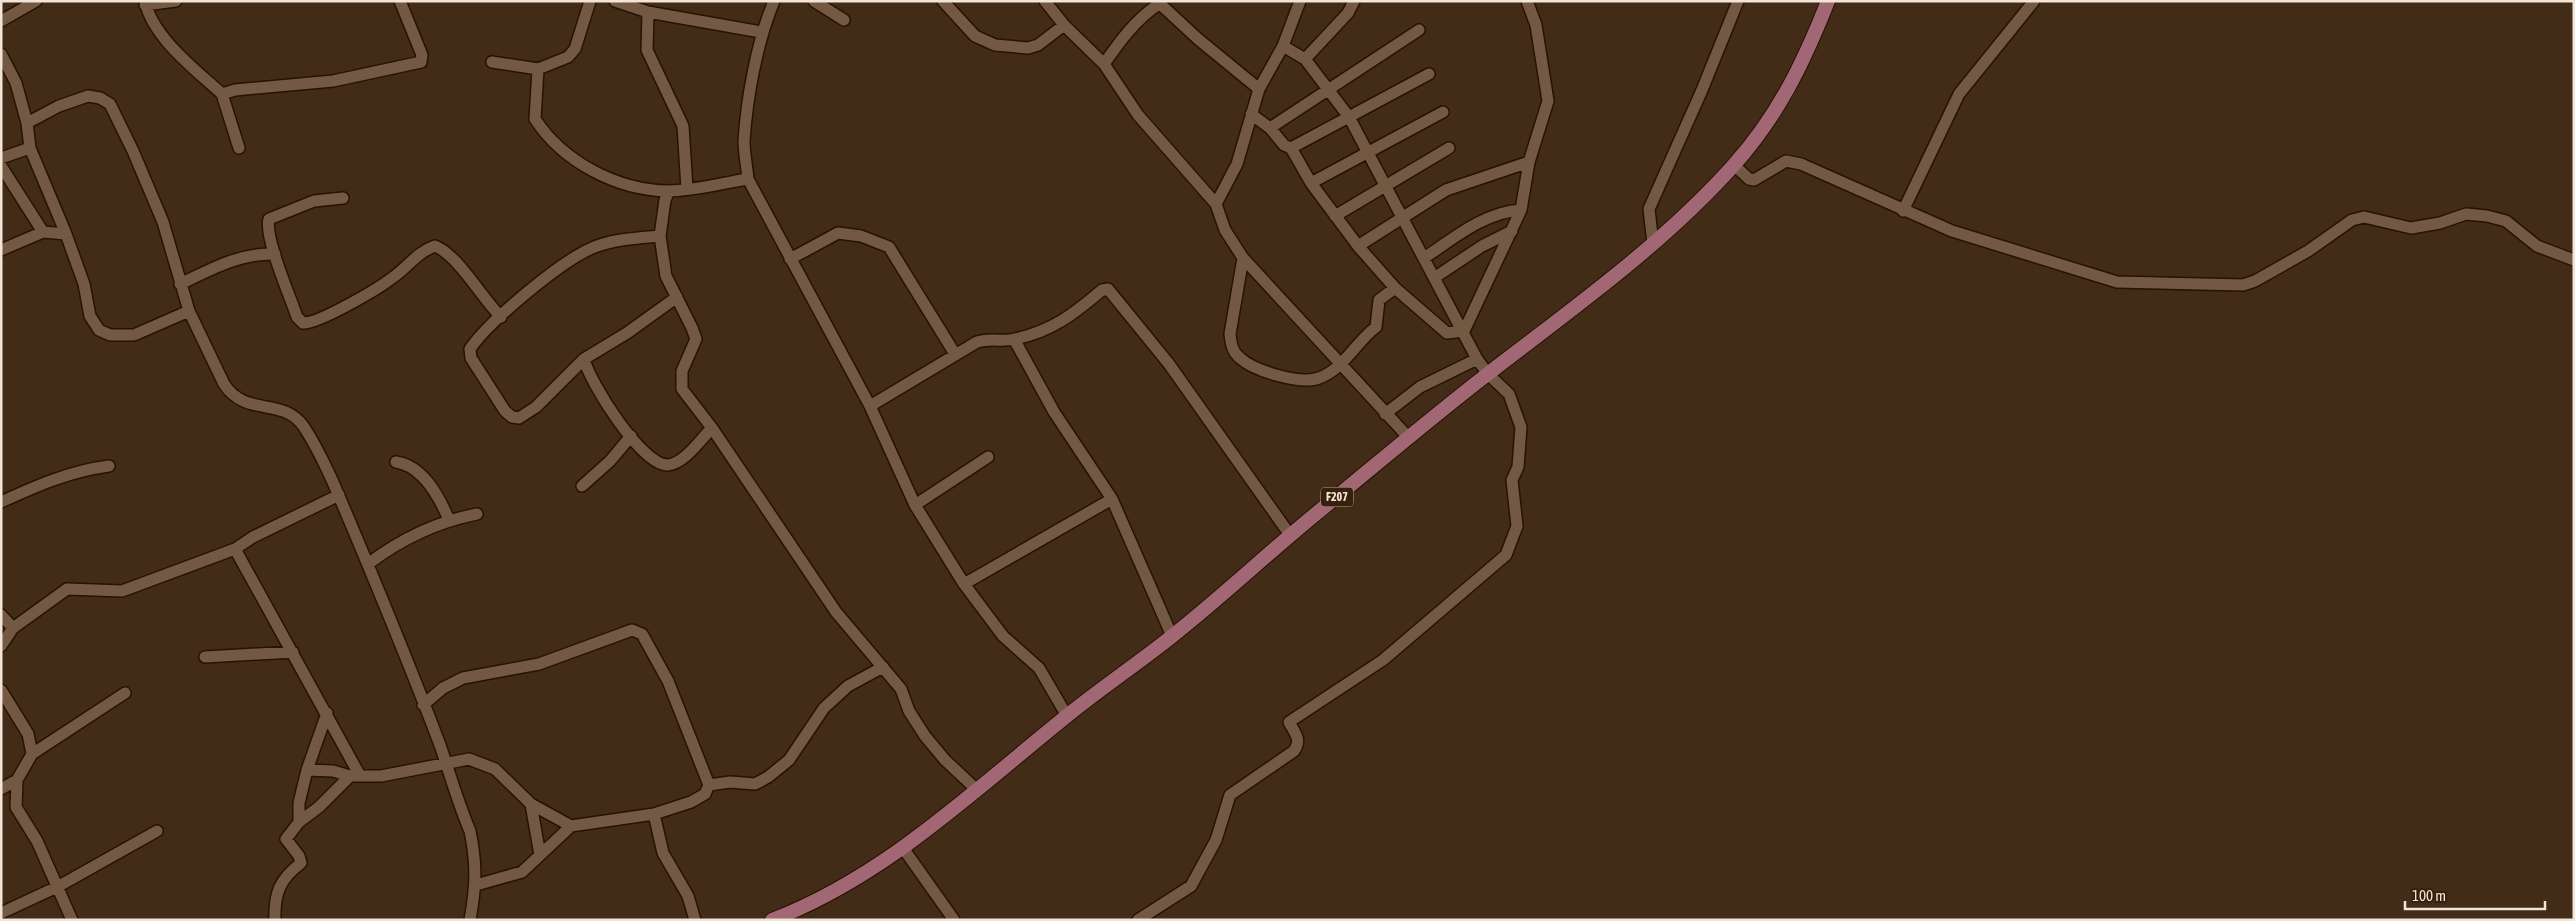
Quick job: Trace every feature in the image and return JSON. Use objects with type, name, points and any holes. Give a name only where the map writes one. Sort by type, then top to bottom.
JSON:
[{"type":"main road","name":"F207","points":[[772,920],[850,882],[903,848],[1067,716],[1172,636],[1290,535],[1409,438],[1488,374],[1558,322],[1653,244],[1695,206],[1734,165],[1766,126],[1798,74],[1828,1]]},
{"type":"street","points":[[1,21],[36,1]]},
{"type":"street","points":[[176,1],[145,3],[156,28],[182,57],[222,94],[239,148]]},
{"type":"street","points":[[222,94],[235,90],[333,82],[416,65],[421,62],[422,55],[400,1]]},
{"type":"street","points":[[492,62],[538,69],[568,57],[575,49],[590,1]]},
{"type":"street","points":[[615,1],[648,12],[761,32]]},
{"type":"street","points":[[774,1],[761,32],[744,142],[748,179],[870,406],[915,505],[964,584],[1003,636],[1039,668],[1067,716]]},
{"type":"street","points":[[814,1],[844,20]]},
{"type":"street","points":[[943,1],[975,36],[995,45],[1028,48],[1038,45],[1064,26]]},
{"type":"street","points":[[1045,1],[1064,26],[1104,64],[1138,115],[1216,204],[1225,230],[1243,258],[1409,438]]},
{"type":"street","points":[[1305,59],[1348,13],[1354,1]]},
{"type":"street","points":[[1464,331],[1521,210],[1529,162],[1548,100],[1536,25],[1527,1]]},
{"type":"street","points":[[1653,244],[1649,209],[1695,107],[1738,1]]},
{"type":"street","points":[[1903,211],[1959,94],[2034,1]]},
{"type":"street","points":[[1104,64],[1125,33],[1143,14],[1158,3],[1259,89]]},
{"type":"street","points":[[1216,204],[1237,164],[1259,89],[1282,46],[1296,4]]},
{"type":"street","points":[[648,12],[647,50],[683,126],[686,189]]},
{"type":"street","points":[[1270,128],[1418,30]]},
{"type":"street","points":[[1138,920],[1191,886],[1216,840],[1230,795],[1294,751],[1298,746],[1298,737],[1289,722],[1383,660],[1506,555],[1517,526],[1512,480],[1518,467],[1520,426],[1509,394],[1488,374],[1477,359],[1464,331],[1401,218],[1349,117],[1305,59],[1282,46]]},
{"type":"street","points":[[1,54],[16,83],[27,124],[30,148],[66,234],[84,284],[90,316],[99,330],[110,335],[134,335],[189,311]]},
{"type":"street","points":[[538,69],[535,119],[554,144],[579,162],[617,181],[634,187],[669,191],[748,179]]},
{"type":"street","points":[[1291,148],[1429,74]]},
{"type":"street","points":[[27,124],[59,106],[88,96],[100,98],[110,104],[130,143],[163,222],[189,311],[231,395],[242,403],[278,409],[295,417],[304,428],[339,495],[368,564],[404,652],[446,764],[458,804],[470,831],[476,858],[476,885],[470,920]]},
{"type":"street","points":[[1310,183],[1444,112]]},
{"type":"street","points":[[1251,114],[1270,128],[1284,144],[1291,148],[1310,183],[1358,246],[1395,288],[1446,333],[1464,331]]},
{"type":"street","points":[[1,158],[30,148]]},
{"type":"street","points":[[1335,216],[1384,185],[1449,148]]},
{"type":"street","points":[[1734,165],[1749,179],[1754,180],[1786,161],[1792,161],[1952,231],[2117,282],[2243,285],[2308,251],[2352,220],[2364,217],[2411,228],[2440,223],[2466,214],[2487,216],[2506,220],[2537,246],[2574,260]]},
{"type":"street","points":[[1358,246],[1446,190],[1529,162]]},
{"type":"street","points":[[1,166],[43,232]]},
{"type":"street","points":[[669,191],[665,200],[660,236],[666,276],[696,339],[682,371],[682,389],[712,428],[836,612],[900,689],[909,711],[925,736],[946,760],[977,790]]},
{"type":"street","points":[[343,198],[314,201],[269,219],[267,227],[275,254],[297,318],[303,323],[317,320],[392,279],[426,249],[435,246],[452,257],[485,301],[500,317]]},
{"type":"street","points":[[1424,258],[1479,222],[1508,210],[1521,210]]},
{"type":"street","points":[[1,250],[43,232],[66,234]]},
{"type":"street","points":[[1434,278],[1482,246],[1512,232]]},
{"type":"street","points":[[790,259],[838,234],[861,236],[889,247],[955,354]]},
{"type":"street","points":[[660,236],[622,239],[591,249],[558,270],[500,317],[475,341],[470,349],[471,358],[505,411],[512,417],[518,418],[536,407],[584,360],[627,333],[677,297]]},
{"type":"street","points":[[180,284],[227,261],[254,254],[275,254]]},
{"type":"street","points":[[1243,258],[1230,334],[1231,347],[1239,358],[1266,373],[1310,380],[1320,378],[1342,364],[1366,335],[1376,327],[1379,300],[1395,288]]},
{"type":"street","points":[[870,406],[955,354],[989,338],[1014,339],[1068,319],[1102,290],[1108,289],[1169,364],[1290,535]]},
{"type":"street","points":[[1014,339],[1054,412],[1112,499],[1172,636]]},
{"type":"street","points":[[1385,414],[1420,387],[1477,359]]},
{"type":"street","points":[[584,360],[588,373],[598,391],[631,436],[648,455],[661,464],[669,465],[678,462],[712,428]]},
{"type":"street","points":[[582,486],[610,461],[631,436]]},
{"type":"street","points":[[915,505],[988,457]]},
{"type":"street","points":[[396,462],[406,463],[416,469],[440,500],[450,520]]},
{"type":"street","points":[[1,502],[38,485],[84,469],[108,466]]},
{"type":"street","points":[[1,646],[13,628],[67,589],[122,591],[235,549],[252,537],[339,495]]},
{"type":"street","points":[[964,584],[1112,499]]},
{"type":"street","points":[[368,564],[393,544],[450,520],[477,514]]},
{"type":"street","points":[[235,549],[327,713],[355,775]]},
{"type":"street","points":[[1,616],[13,628]]},
{"type":"street","points":[[423,705],[443,688],[463,678],[539,664],[632,630],[642,634],[668,681],[690,731],[709,784],[704,794],[691,802],[654,814],[571,826],[522,872],[476,885]]},
{"type":"street","points":[[205,657],[293,652]]},
{"type":"street","points":[[709,784],[730,782],[755,784],[768,777],[789,760],[824,708],[848,686],[882,668]]},
{"type":"street","points":[[1,690],[28,734],[32,754]]},
{"type":"street","points":[[72,920],[37,841],[16,807],[17,780],[32,754],[125,693]]},
{"type":"street","points":[[299,822],[299,803],[307,770],[327,713]]},
{"type":"street","points":[[307,770],[381,776],[469,759],[495,769],[531,804],[571,826]]},
{"type":"street","points":[[274,920],[273,902],[286,874],[301,862],[299,856],[286,839],[299,822],[355,775]]},
{"type":"street","points":[[1,789],[17,780]]},
{"type":"street","points":[[531,804],[540,855]]},
{"type":"street","points":[[654,814],[663,853],[688,896],[695,920]]},
{"type":"street","points":[[1,913],[58,886],[157,831]]},
{"type":"street","points":[[903,848],[954,920]]}]
